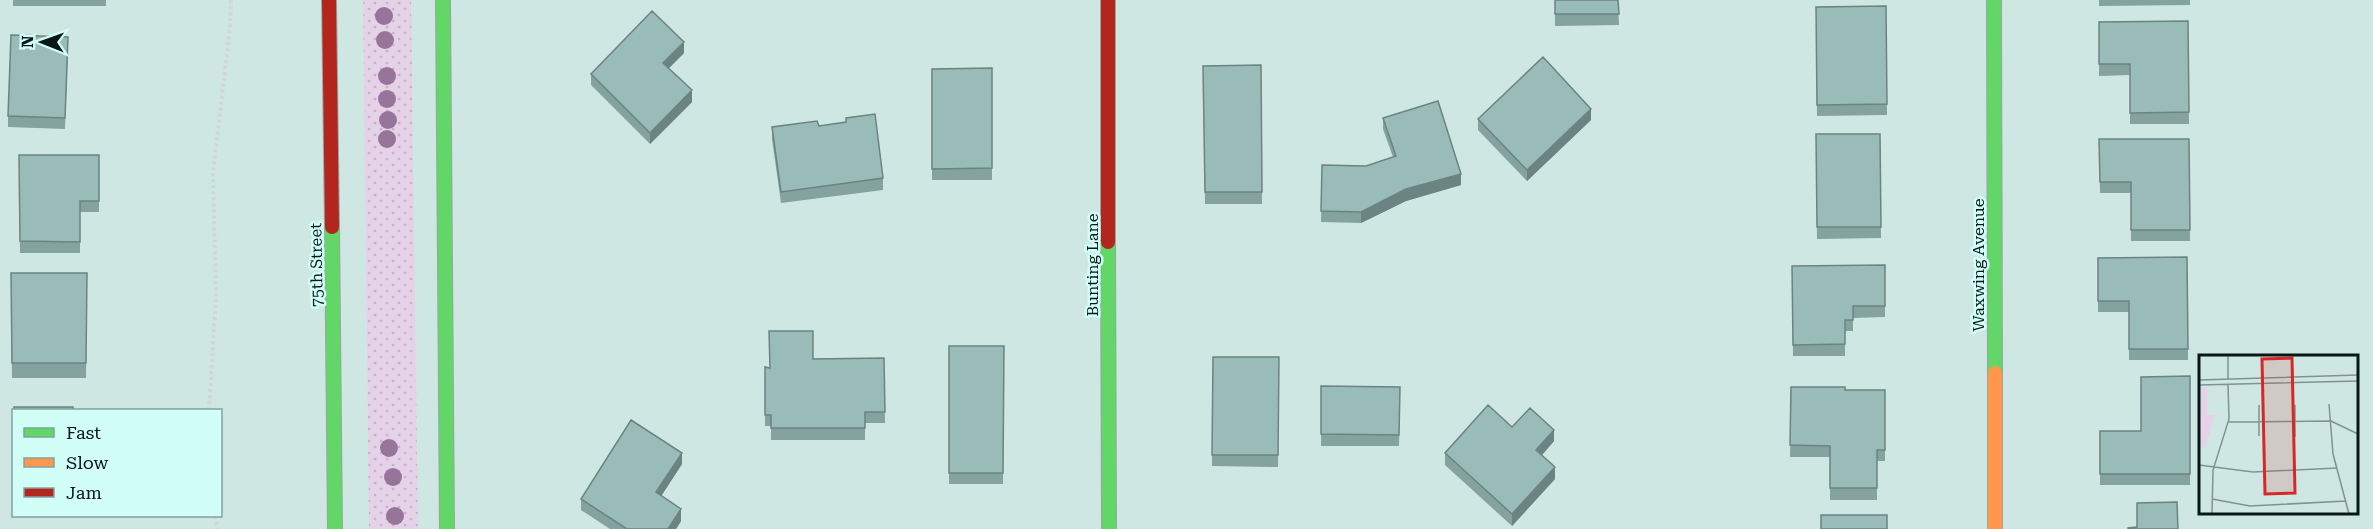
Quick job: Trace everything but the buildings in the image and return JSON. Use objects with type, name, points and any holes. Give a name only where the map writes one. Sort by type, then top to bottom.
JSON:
[{"type":"main road","name":"75th Street","points":[[329,0],[335,529]]},
{"type":"main road","points":[[443,0],[447,529]]},
{"type":"main road","name":"Bunting Lane","points":[[1108,0],[1109,529]]},
{"type":"main road","name":"Waxwing Avenue","points":[[1994,0],[1995,529]]},
{"type":"path","points":[[209,409],[216,297],[213,172],[230,28],[231,0]]},
{"type":"shaded area","points":[[363,0],[411,0],[418,529],[369,529]]},
{"type":"traffic: fast","points":[[443,0],[447,529]]},
{"type":"traffic: fast","points":[[1994,0],[1995,373]]},
{"type":"traffic: fast","points":[[332,227],[335,529]]},
{"type":"traffic: fast","points":[[1108,242],[1109,529]]},
{"type":"traffic: slow","points":[[1995,373],[1995,529]]},
{"type":"traffic: jam","points":[[329,0],[332,227]]},
{"type":"traffic: jam","points":[[1108,0],[1108,242]]}]
